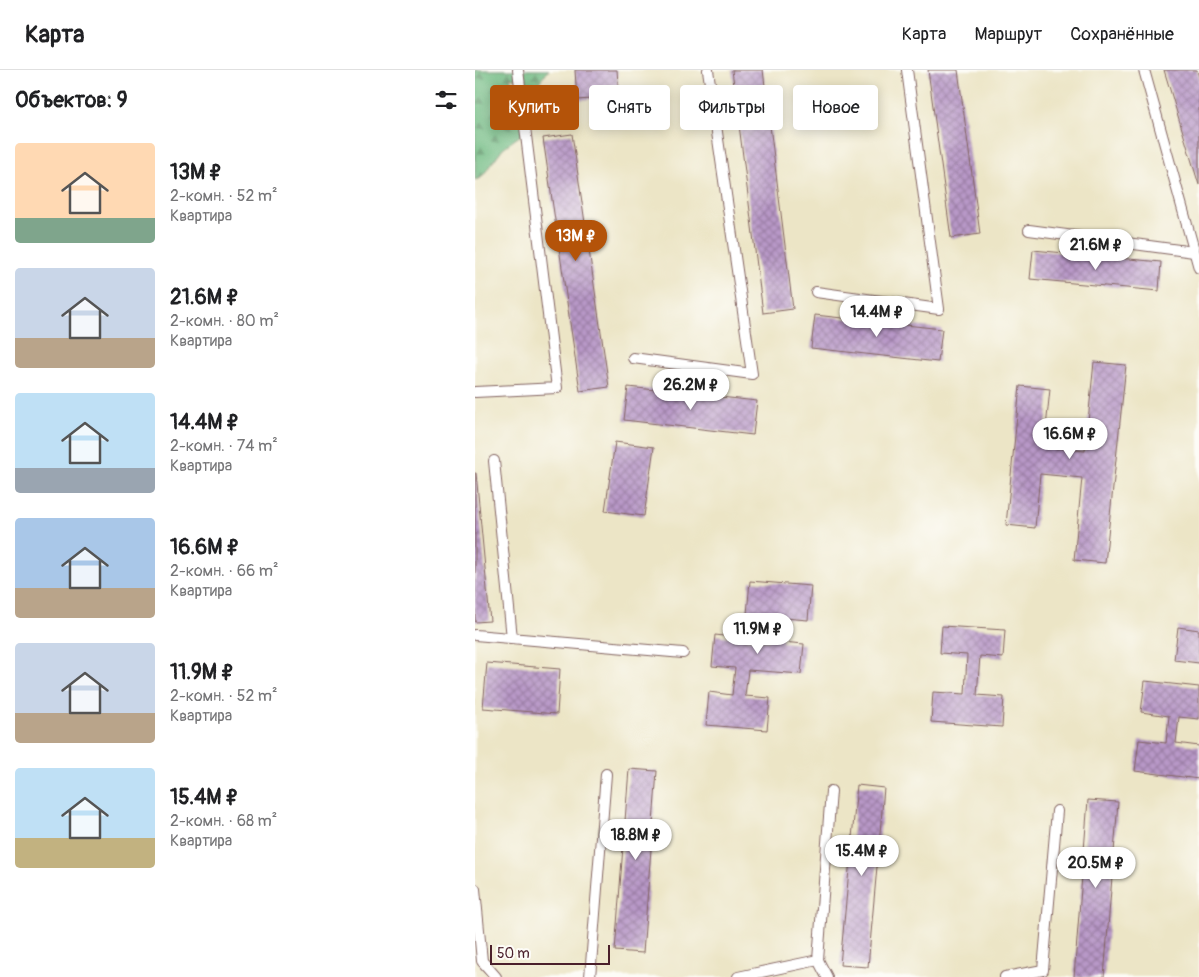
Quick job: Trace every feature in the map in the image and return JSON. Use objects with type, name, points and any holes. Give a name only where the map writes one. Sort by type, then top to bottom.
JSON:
[{"type":"lane","points":[[475,392],[557,388],[518,70]]},
{"type":"lane","points":[[633,358],[752,374],[708,70]]},
{"type":"lane","points":[[816,292],[939,309],[907,70]]},
{"type":"lane","points":[[1145,70],[1199,268]]},
{"type":"lane","points":[[1029,230],[1194,252]]},
{"type":"lane","points":[[494,462],[512,638]]},
{"type":"lane","points":[[475,635],[683,652]]},
{"type":"lane","points":[[590,977],[606,774]]},
{"type":"lane","points":[[827,977],[817,960],[831,791]]},
{"type":"lane","points":[[1005,977],[1045,973],[1057,810]]},
{"type":"lane","points":[[475,889],[482,961],[496,977]]},
{"type":"lane","points":[[738,977],[817,960]]},
{"type":"green space","points":[[475,70],[549,70],[537,85],[524,85],[520,80],[510,77],[512,85],[490,85],[490,130],[524,130],[525,132],[503,148],[481,178],[475,180]]},
{"type":"building","points":[[575,70],[617,70],[618,85],[589,85],[589,99],[579,100],[579,85],[576,85]]},
{"type":"building","points":[[732,70],[763,70],[765,85],[734,85]]},
{"type":"building","points":[[928,70],[958,70],[980,234],[951,238]]},
{"type":"building","points":[[1164,70],[1197,70],[1199,78],[1199,185]]},
{"type":"building","points":[[740,130],[771,130],[793,309],[763,313]]},
{"type":"building","points":[[572,134],[609,387],[580,391],[543,138]]},
{"type":"building","points":[[1033,250],[1161,262],[1159,291],[1030,279]]},
{"type":"building","points":[[815,315],[942,329],[938,362],[811,348]]},
{"type":"building","points":[[1094,362],[1126,365],[1105,563],[1074,560],[1082,478],[1040,474],[1035,528],[1006,525],[1020,386],[1050,389],[1044,447],[1085,451]]},
{"type":"building","points":[[628,387],[757,401],[753,435],[624,420]]},
{"type":"building","points":[[615,442],[654,447],[644,516],[605,511]]},
{"type":"building","points":[[475,473],[490,621],[475,622]]},
{"type":"building","points":[[750,581],[811,586],[808,620],[784,618],[782,642],[804,644],[801,674],[748,670],[745,696],[770,698],[767,730],[706,725],[709,692],[732,695],[735,668],[712,666],[715,635],[769,641],[771,616],[747,614]]},
{"type":"building","points":[[942,626],[1005,630],[1003,658],[980,656],[977,695],[1004,697],[1002,727],[931,722],[933,692],[965,694],[967,655],[940,653]]},
{"type":"building","points":[[1178,627],[1199,630],[1199,663],[1174,660]]},
{"type":"building","points":[[487,663],[560,669],[557,714],[483,708]]},
{"type":"building","points":[[1145,681],[1199,687],[1199,719],[1179,717],[1176,743],[1199,746],[1199,779],[1135,771],[1139,740],[1166,743],[1169,716],[1141,712]]},
{"type":"building","points":[[629,769],[657,771],[643,953],[615,951]]},
{"type":"building","points":[[857,785],[884,788],[868,967],[840,965]]},
{"type":"building","points":[[1088,800],[1118,802],[1104,977],[1074,977]]}]
